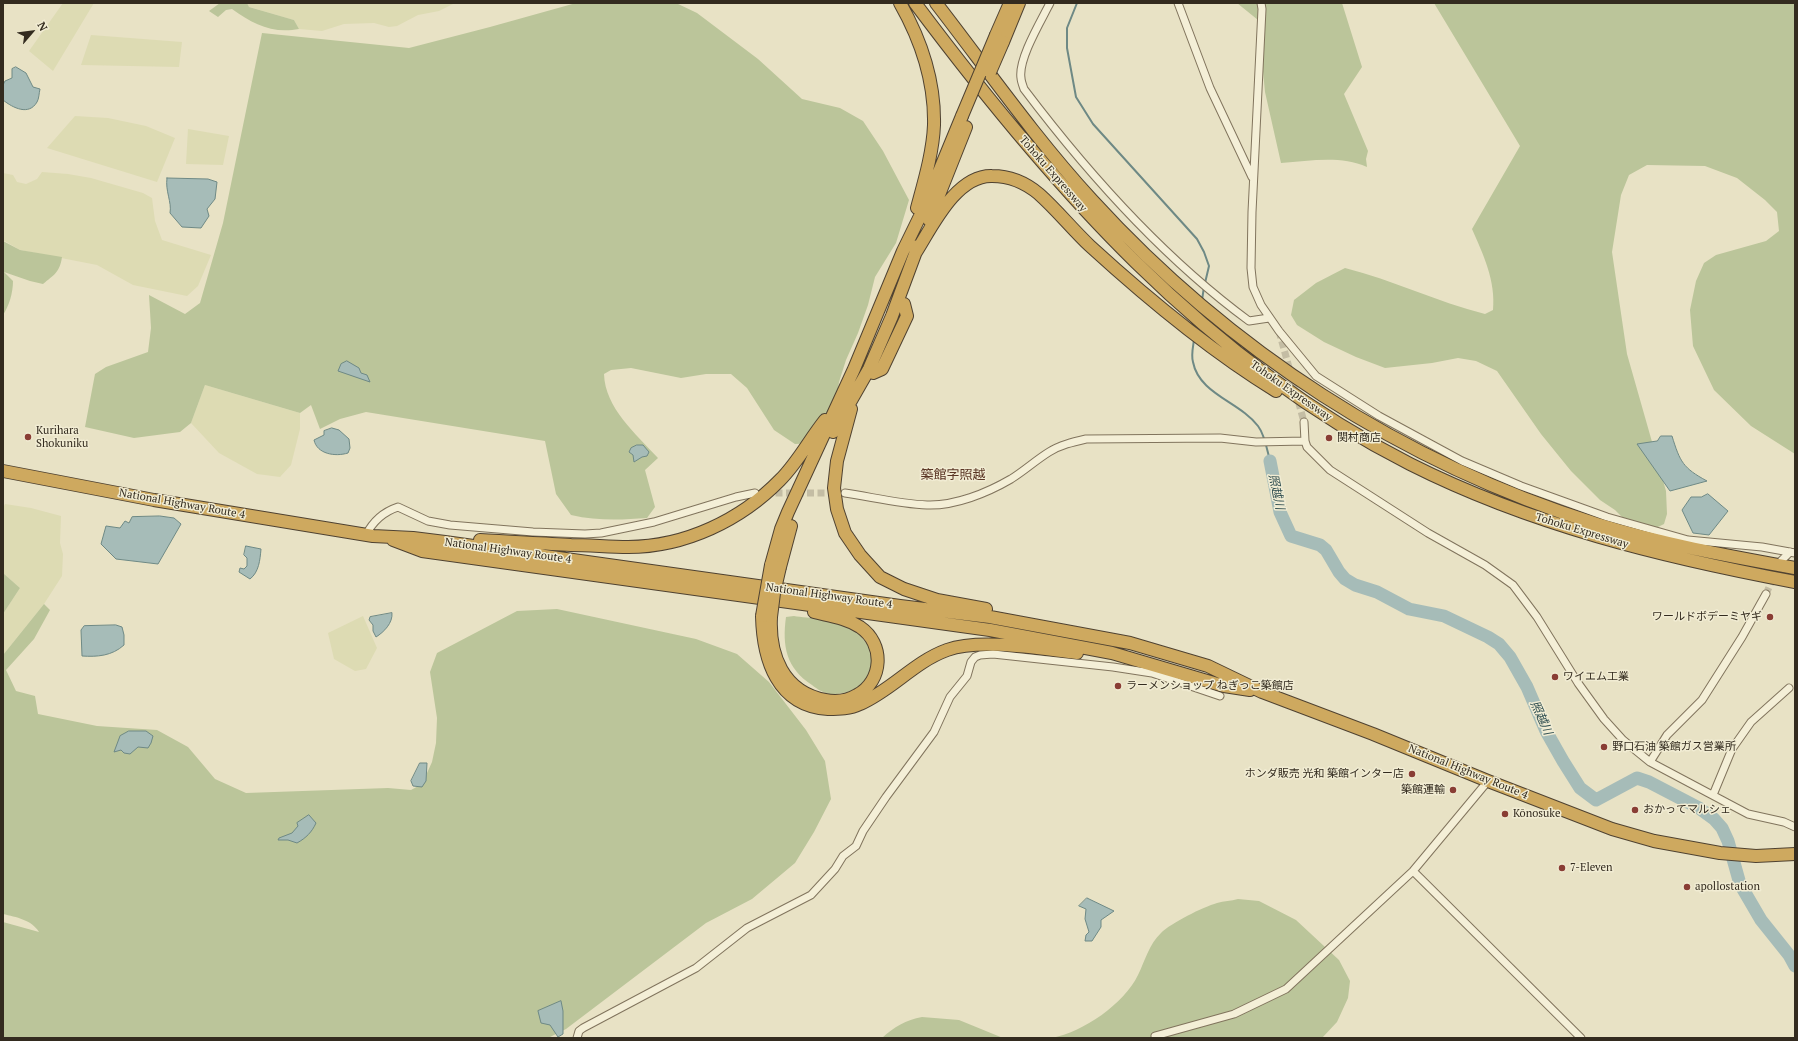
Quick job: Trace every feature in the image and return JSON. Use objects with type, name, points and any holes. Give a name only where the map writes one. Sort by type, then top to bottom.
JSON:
[{"type":"highway","points":[[900,3],[920,46],[928,70],[933,100],[934,126],[920,198],[903,251]]},
{"type":"highway","name":"Tohoku Expressway","points":[[915,3],[966,71],[1038,158],[1101,228],[1192,315],[1221,347],[1263,383],[1316,415],[1412,465],[1456,485],[1542,519],[1642,550],[1795,582]]},
{"type":"highway","name":"Tohoku Expressway","points":[[936,3],[1010,101],[1091,199],[1132,241],[1194,299],[1254,349],[1296,379],[1350,414],[1391,437],[1462,472],[1540,504],[1598,524],[1698,550],[1795,568]]},
{"type":"highway","points":[[940,3],[949,19]]},
{"type":"highway","points":[[1000,39],[1010,3]]},
{"type":"highway","points":[[1019,3],[1000,39],[965,119],[903,251],[849,380],[851,396],[837,462],[834,488],[837,509],[845,533],[860,555],[880,577],[904,589],[937,600],[1091,628],[1130,643]]},
{"type":"highway","points":[[869,375],[903,288],[965,119]]},
{"type":"highway","points":[[916,252],[944,207],[958,190],[974,181],[991,176],[1016,180],[1038,194],[1088,244],[1133,285],[1185,327],[1221,347]]},
{"type":"highway","points":[[445,542],[470,540],[629,547],[660,544],[702,532],[746,509],[762,497],[780,480],[801,455],[820,425],[851,396],[869,375],[904,304],[903,288]]},
{"type":"highway","points":[[851,396],[788,512],[781,529],[767,616],[762,634],[766,657],[773,673],[781,685],[792,696],[807,704],[821,708],[840,709],[859,705],[880,694],[910,669],[948,649],[976,644],[1082,653],[1112,653]]},
{"type":"highway","name":"National Highway Route 4","points":[[3,471],[154,500],[366,535],[386,538],[413,538],[445,542],[892,605],[990,617],[1130,643],[1208,666],[1262,692],[1374,734],[1488,781],[1612,829],[1654,841],[1720,853],[1751,856],[1795,854]]},
{"type":"highway","name":"National Highway Route 4","points":[[386,538],[422,551],[990,630],[1112,653],[1167,673],[1224,686],[1262,692]]},
{"type":"highway","points":[[767,616],[777,663],[791,683],[803,693],[816,698],[844,700],[856,696],[865,690],[874,680],[878,666],[877,650],[870,638],[861,628],[844,619],[804,610],[787,601]]},
{"type":"street","points":[[1050,3],[1022,64],[1020,77],[1024,90],[1094,176],[1152,237],[1196,280],[1249,321],[1270,318]]},
{"type":"street","points":[[1178,3],[1210,88],[1253,178]]},
{"type":"street","points":[[1261,3],[1262,9],[1253,178],[1251,268],[1253,287],[1261,305],[1270,318],[1316,376],[1379,416],[1462,461],[1521,486],[1607,517],[1688,540],[1762,547],[1792,553]]},
{"type":"street","points":[[1304,422],[1305,440],[1312,453],[1330,470],[1428,533],[1485,565],[1513,585],[1537,617],[1578,683],[1604,720],[1623,740],[1650,762],[1748,814],[1784,822],[1795,827]]},
{"type":"street","points":[[845,493],[928,505],[948,503],[970,497],[991,488],[1010,479],[1050,452],[1067,444],[1086,439],[1220,438],[1256,442],[1305,440]]},
{"type":"street","points":[[366,535],[372,524],[388,510],[398,507],[428,521],[450,525],[533,532],[585,534],[601,533],[654,522],[722,501],[755,493]]},
{"type":"street","points":[[1781,561],[1792,553]]},
{"type":"street","points":[[1650,762],[1667,735],[1702,700],[1742,637],[1766,594]]},
{"type":"street","points":[[577,1038],[579,1031],[583,1028],[696,968],[747,928],[811,895],[844,856],[856,846],[863,830],[934,732],[950,697],[967,676],[971,662],[975,657],[993,654],[1114,667],[1152,673],[1167,673],[1220,696]]},
{"type":"street","points":[[1167,673],[1171,655]]},
{"type":"street","points":[[1713,795],[1732,749],[1751,722],[1789,688]]},
{"type":"street","points":[[1155,1036],[1234,1014],[1286,989],[1412,871],[1488,781]]},
{"type":"street","points":[[1412,871],[1581,1038]]},
{"type":"shaded area","points":[[63,3],[94,3],[53,71],[29,51]]},
{"type":"shaded area","points":[[247,3],[455,3],[439,11],[418,15],[397,26],[389,27],[374,23],[344,24],[322,31],[299,29],[294,20],[249,7]]},
{"type":"shaded area","points":[[91,35],[182,42],[179,67],[81,65]]},
{"type":"shaded area","points":[[75,116],[108,118],[146,126],[175,138],[157,182],[47,148]]},
{"type":"shaded area","points":[[188,129],[229,136],[223,165],[186,164]]},
{"type":"shaded area","points":[[42,172],[91,178],[143,193],[152,198],[155,221],[162,240],[211,255],[198,286],[187,296],[133,285],[97,265],[20,250],[3,240],[3,173],[13,175],[17,182],[26,184],[37,179]]},
{"type":"shaded area","points":[[205,385],[300,413],[300,429],[291,465],[280,477],[257,474],[219,453],[191,423]]},
{"type":"shaded area","points":[[5,504],[31,508],[61,516],[60,543],[63,554],[62,576],[44,604],[3,655],[3,614],[20,588],[3,573],[3,508]]},
{"type":"shaded area","points":[[363,616],[377,648],[366,669],[355,671],[334,659],[328,633]]},
{"type":"green space","points":[[220,3],[247,3],[249,7],[294,20],[299,29],[271,29],[255,23],[232,9],[226,10],[218,17],[209,11]]},
{"type":"green space","points":[[576,3],[676,3],[697,13],[758,59],[802,99],[840,108],[863,121],[883,151],[909,200],[896,243],[875,277],[868,305],[846,360],[839,382],[834,419],[813,443],[795,444],[774,430],[747,388],[731,374],[706,374],[681,378],[631,368],[611,370],[604,374],[610,398],[623,420],[658,458],[645,470],[655,507],[647,518],[609,520],[571,515],[556,494],[545,441],[366,412],[340,419],[320,429],[311,405],[300,413],[205,385],[191,423],[180,432],[134,438],[85,427],[95,374],[106,367],[148,352],[151,328],[149,295],[185,314],[200,303],[223,223],[262,33],[409,48]]},
{"type":"green space","points":[[1237,3],[1342,3],[1362,67],[1344,94],[1368,151],[1366,159],[1367,167],[1357,163],[1336,160],[1281,163],[1265,92],[1258,20]]},
{"type":"green space","points":[[1434,3],[1795,3],[1795,454],[1751,426],[1714,390],[1693,346],[1690,310],[1696,281],[1704,263],[1716,255],[1766,241],[1779,231],[1777,212],[1765,200],[1737,178],[1705,166],[1647,165],[1629,175],[1621,195],[1612,252],[1627,354],[1666,491],[1667,514],[1664,524],[1656,528],[1627,522],[1615,510],[1600,500],[1571,471],[1541,434],[1497,371],[1476,361],[1458,358],[1432,363],[1385,368],[1356,357],[1324,342],[1297,325],[1291,315],[1294,300],[1316,283],[1345,268],[1467,309],[1485,314],[1493,310],[1493,289],[1491,278],[1472,229],[1520,146]]},
{"type":"green space","points":[[3,241],[20,250],[62,257],[58,270],[43,284],[4,272],[13,281],[10,299],[3,315]]},
{"type":"green space","points":[[3,573],[20,588],[3,614]]},
{"type":"green space","points":[[44,604],[50,610],[34,639],[6,670],[16,691],[35,696],[38,714],[97,726],[157,730],[188,747],[215,779],[246,793],[388,788],[411,790],[422,784],[432,762],[436,743],[437,718],[430,672],[437,653],[517,611],[557,609],[696,639],[737,654],[769,682],[806,730],[825,761],[831,799],[814,832],[795,863],[752,899],[706,923],[566,1029],[548,1038],[3,1038],[3,922],[39,932],[28,922],[3,914],[3,655]]},
{"type":"green space","points":[[794,616],[839,622],[850,626],[859,634],[872,653],[873,662],[872,671],[861,685],[844,693],[826,693],[814,687],[796,671],[788,656],[785,637],[786,617]]},
{"type":"green space","points":[[1238,899],[1259,901],[1296,920],[1339,960],[1350,981],[1348,998],[1337,1022],[1322,1038],[1052,1038],[1077,1030],[1113,1006],[1132,986],[1153,942],[1166,929],[1179,920],[1204,908],[1217,903]]},
{"type":"green space","points":[[922,1017],[959,1020],[1003,1038],[882,1038],[900,1024]]},
{"type":"water","points":[[16,67],[26,73],[33,87],[40,89],[38,101],[30,109],[25,110],[16,108],[3,100],[3,85],[5,81],[12,78],[12,69]]},
{"type":"water","points":[[167,178],[208,179],[217,182],[215,199],[207,209],[209,216],[201,228],[182,227],[170,213]]},
{"type":"water","points":[[347,361],[359,368],[361,373],[367,375],[370,382],[338,371],[341,364]]},
{"type":"water","points":[[332,428],[339,430],[349,439],[350,448],[348,453],[338,455],[327,453],[316,445],[314,440],[324,435],[324,431]]},
{"type":"water","points":[[1661,436],[1672,436],[1677,452],[1687,468],[1707,481],[1670,491],[1637,444],[1657,441]]},
{"type":"water","points":[[637,445],[643,445],[649,452],[647,456],[634,462],[633,455],[629,452],[631,448]]},
{"type":"water","points":[[1708,494],[1728,511],[1709,535],[1693,533],[1682,510],[1691,497],[1701,497]]},
{"type":"water","points":[[160,516],[174,518],[181,524],[158,564],[116,559],[101,544],[106,526],[120,528],[125,521],[129,523],[132,517]]},
{"type":"water","points":[[246,546],[261,549],[257,569],[250,579],[239,572],[240,568],[244,569],[247,566],[247,558],[244,555]]},
{"type":"water","points":[[392,613],[391,620],[387,627],[376,637],[373,631],[373,625],[369,620],[370,617]]},
{"type":"water","points":[[116,625],[122,627],[124,645],[109,654],[82,656],[81,630],[84,626]]},
{"type":"water","points":[[129,731],[146,731],[153,736],[148,748],[138,747],[130,754],[124,753],[121,750],[114,752],[120,736]]},
{"type":"water","points":[[420,763],[427,763],[426,781],[422,787],[413,786],[411,781]]},
{"type":"water","points":[[309,815],[316,823],[306,837],[297,843],[288,840],[278,840],[279,838],[292,833],[298,826],[297,823]]},
{"type":"water","points":[[1087,898],[1114,911],[1101,920],[1101,927],[1092,941],[1085,941],[1086,935],[1089,932],[1085,919],[1086,909],[1079,906]]},
{"type":"water","points":[[561,1001],[563,1011],[563,1034],[558,1037],[550,1025],[541,1023],[538,1011]]},
{"type":"waterway","points":[[1077,3],[1067,28],[1067,48],[1076,97],[1093,124],[1197,239],[1209,266],[1205,283]]},
{"type":"waterway","points":[[1202,300],[1204,287]]},
{"type":"waterway","points":[[1194,340],[1192,357],[1197,373],[1211,390],[1241,410],[1258,426],[1264,438],[1270,461]]},
{"type":"waterway","name":"照越川","points":[[1270,461],[1280,512],[1291,536],[1320,545],[1326,550],[1345,579],[1355,585],[1377,592],[1409,609],[1444,616],[1488,637],[1499,644],[1510,657],[1527,687],[1546,731],[1580,788],[1596,800],[1637,778],[1649,782],[1699,808],[1714,819],[1722,828],[1728,841],[1740,884],[1761,920],[1789,955],[1795,966]]},
{"type":"tunnel","points":[[1279,331],[1304,422]]},
{"type":"tunnel","points":[[765,493],[838,493]]},
{"type":"tunnel","points":[[1766,594],[1774,576]]},
{"type":"place","name":"Kurihara Shokuniku","points":[[28,437]]},
{"type":"place","name":"関村商店","points":[[1329,438]]},
{"type":"place","name":"ワールドボデーミヤギ","points":[[1770,617]]},
{"type":"place","name":"ワイエム工業","points":[[1555,677]]},
{"type":"place","name":"ラーメンショップ ねぎっこ築館店","points":[[1118,686]]},
{"type":"place","name":"野口石油 築館ガス営業所","points":[[1604,747]]},
{"type":"place","name":"ホンダ販売 光和 築館インター店","points":[[1412,774]]},
{"type":"place","name":"築館運輸","points":[[1453,790]]},
{"type":"place","name":"おかってマルシェ","points":[[1635,810]]},
{"type":"place","name":"Kōnosuke","points":[[1505,814]]},
{"type":"place","name":"7-Eleven","points":[[1562,868]]},
{"type":"place","name":"apollostation","points":[[1687,887]]},
{"type":"district","name":"築館字照越","points":[[953,475]]}]
